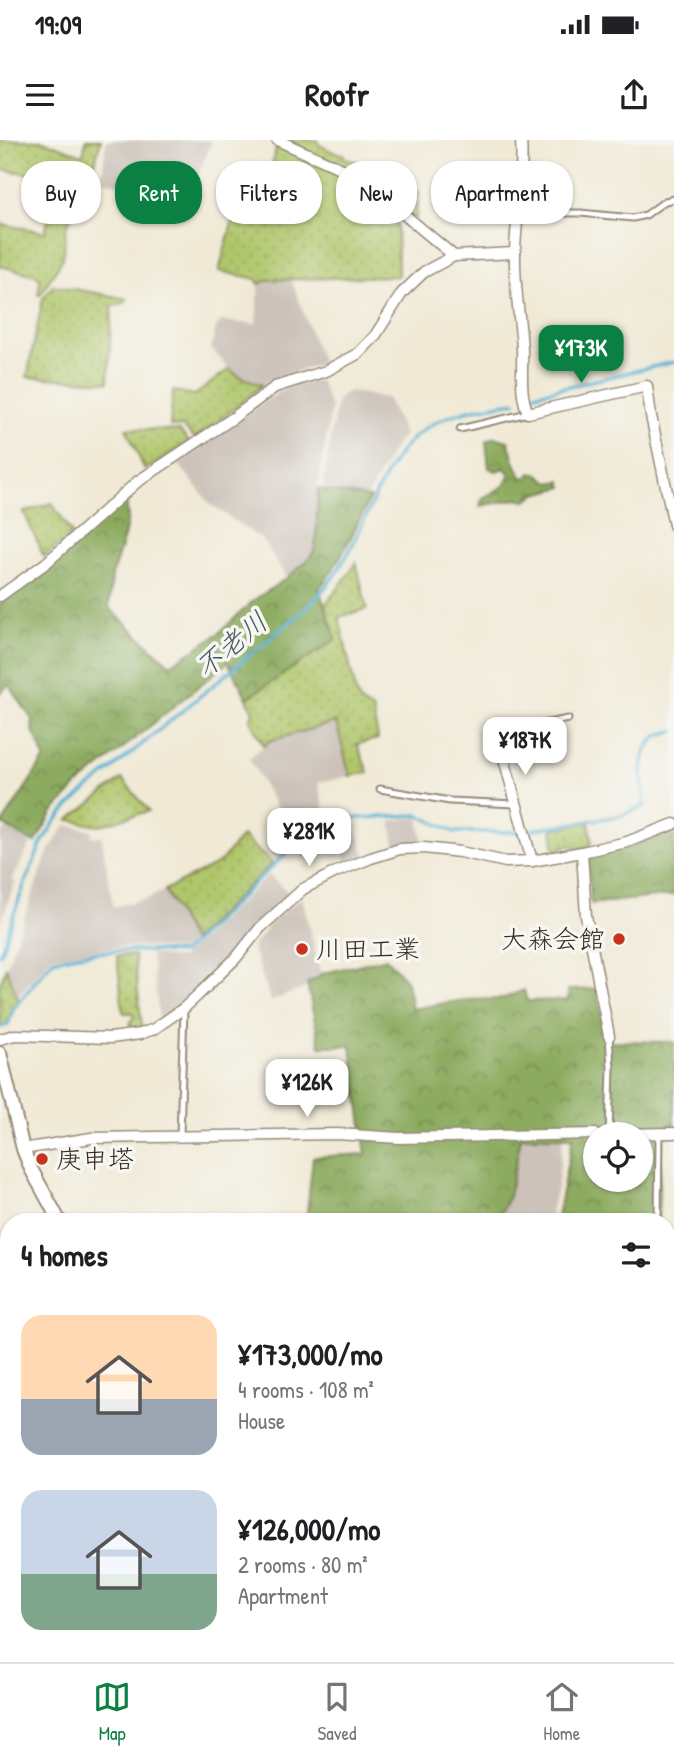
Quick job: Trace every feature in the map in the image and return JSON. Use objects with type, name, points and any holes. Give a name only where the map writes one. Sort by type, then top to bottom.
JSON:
[{"type":"street","points":[[277,140],[358,176],[454,256]]},
{"type":"street","points":[[521,140],[521,161]]},
{"type":"street","points":[[516,224],[515,283],[522,348],[523,393],[528,412],[647,386],[670,482],[674,525]]},
{"type":"street","points":[[0,596],[46,563],[137,482],[275,387],[326,371],[359,353],[375,336],[402,293],[424,272],[454,256],[515,253]]},
{"type":"street","points":[[496,733],[532,861]]},
{"type":"street","points":[[0,1040],[15,1035],[111,1038],[154,1029],[184,1008],[236,958],[276,911],[303,889],[371,858],[400,849],[424,848],[460,852],[506,862],[532,861],[627,842],[674,824]]},
{"type":"street","points":[[582,852],[586,916],[609,1036]]},
{"type":"street","points":[[0,1053],[23,1149],[30,1169],[55,1213]]},
{"type":"street","points":[[23,1149],[91,1138],[337,1133],[398,1138],[583,1134]]},
{"type":"street","points":[[653,1133],[674,1133]]},
{"type":"lane","points":[[573,214],[633,218],[646,215],[665,201],[674,199]]},
{"type":"lane","points":[[460,429],[528,412]]},
{"type":"lane","points":[[496,733],[568,719]]},
{"type":"lane","points":[[380,789],[450,801],[516,804]]},
{"type":"lane","points":[[180,1136],[184,1008]]},
{"type":"lane","points":[[609,1036],[609,1122]]},
{"type":"lane","points":[[659,1133],[659,1213]]},
{"type":"shaded area","points":[[107,140],[212,140],[202,166],[202,161],[115,161],[115,183],[102,180]]},
{"type":"shaded area","points":[[291,279],[322,363],[262,385],[239,376],[229,369],[211,348],[216,327],[221,321],[256,324],[259,284],[267,280]]},
{"type":"shaded area","points":[[320,381],[331,408],[318,489],[316,541],[314,551],[307,561],[287,578],[263,540],[211,505],[178,463],[282,390],[298,384]]},
{"type":"shaded area","points":[[348,391],[387,398],[404,434],[367,497],[322,490],[337,400]]},
{"type":"shaded area","points":[[336,721],[350,776],[318,783],[329,823],[310,829],[280,859],[272,851],[291,834],[249,758],[269,742]]},
{"type":"shaded area","points":[[419,817],[423,843],[395,846],[391,821]]},
{"type":"shaded area","points":[[344,821],[353,822],[365,855],[347,863],[333,825]]},
{"type":"shaded area","points":[[66,825],[91,830],[92,837],[101,834],[113,907],[148,898],[165,890],[192,941],[183,950],[117,947],[52,957],[17,997],[6,968],[48,852]]},
{"type":"shaded area","points":[[8,827],[32,841],[12,880],[15,882],[0,925],[0,836]]},
{"type":"shaded area","points":[[269,875],[290,894],[260,924],[232,959],[193,995],[159,1018],[151,954],[180,959]]},
{"type":"shaded area","points":[[302,897],[321,977],[307,983],[308,987],[271,1001],[252,947],[270,924]]},
{"type":"shaded area","points":[[521,1136],[563,1136],[558,1183],[551,1213],[500,1213],[509,1196]]},
{"type":"green space","points":[[0,140],[40,140],[83,155],[86,140],[101,140],[95,161],[21,161],[21,173],[0,169]]},
{"type":"green space","points":[[288,140],[318,140],[318,144],[354,161],[336,161],[336,167]]},
{"type":"green space","points":[[277,144],[315,161],[273,161]]},
{"type":"green space","points":[[322,164],[336,171],[336,224],[397,224],[398,276],[267,280],[259,284],[256,279],[219,271],[232,224],[322,224]]},
{"type":"green space","points":[[0,224],[45,232],[47,224],[68,224],[63,258],[38,295],[40,279],[36,275],[0,266]]},
{"type":"green space","points":[[53,285],[127,299],[124,303],[112,306],[108,382],[27,377],[43,298]]},
{"type":"green space","points":[[229,369],[262,385],[195,439],[183,427],[170,426],[173,391],[195,395]]},
{"type":"green space","points":[[126,428],[180,431],[189,442],[145,470]]},
{"type":"green space","points":[[494,437],[508,441],[522,477],[527,478],[530,474],[537,473],[550,483],[561,481],[563,487],[536,494],[525,501],[516,499],[480,506],[483,498],[504,486],[510,475],[505,468],[496,471],[489,468],[486,441]]},
{"type":"green space","points":[[318,489],[370,498],[341,556],[319,589],[336,639],[247,698],[228,662],[78,785],[53,812],[35,843],[2,824],[45,758],[32,728],[33,721],[9,685],[0,693],[0,604],[126,500],[128,517],[112,575],[109,608],[170,665],[218,634],[254,600],[307,561],[314,551],[316,541]]},
{"type":"green space","points":[[52,503],[72,534],[44,557],[24,512]]},
{"type":"green space","points":[[356,562],[367,609],[339,617],[356,692],[360,702],[373,710],[378,739],[357,744],[368,772],[350,776],[336,722],[269,741],[264,746],[250,720],[253,712],[247,698],[336,639],[325,605]]},
{"type":"green space","points":[[122,779],[149,811],[98,826],[69,820]]},
{"type":"green space","points":[[589,822],[592,842],[590,846],[576,849],[571,845],[555,852],[552,829]]},
{"type":"green space","points":[[674,831],[674,895],[591,904],[588,861],[592,855],[628,848]]},
{"type":"green space","points":[[242,836],[272,863],[192,941],[165,890],[219,863]]},
{"type":"green space","points":[[134,955],[142,1027],[135,1028],[130,1024],[134,1015],[123,1011],[117,956]]},
{"type":"green space","points":[[386,958],[407,982],[412,1009],[464,1000],[502,999],[524,990],[527,1001],[568,1000],[568,990],[597,989],[606,1041],[674,1042],[674,1135],[662,1135],[658,1213],[558,1213],[573,1137],[521,1137],[509,1196],[500,1213],[307,1213],[313,1157],[366,1154],[351,1046],[320,1046],[307,983],[320,977],[320,974]]},
{"type":"green space","points":[[6,968],[19,1001],[7,1024],[0,1026],[0,983]]},
{"type":"waterway","name":"不老川","points":[[526,396],[674,362]]},
{"type":"waterway","name":"不老川","points":[[0,954],[42,842],[67,808],[314,601],[343,562],[377,492],[409,442],[444,418],[515,402]]},
{"type":"waterway","points":[[0,1027],[8,1025],[14,1008],[53,960],[118,951],[183,953],[311,829],[341,819],[418,815],[455,832],[518,832],[619,816],[645,806],[642,769],[646,751],[658,736],[674,731]]},
{"type":"place","name":"大森会館","points":[[619,939]]},
{"type":"place","name":"川田工業","points":[[302,949]]},
{"type":"place","name":"庚申塔","points":[[42,1159]]}]
